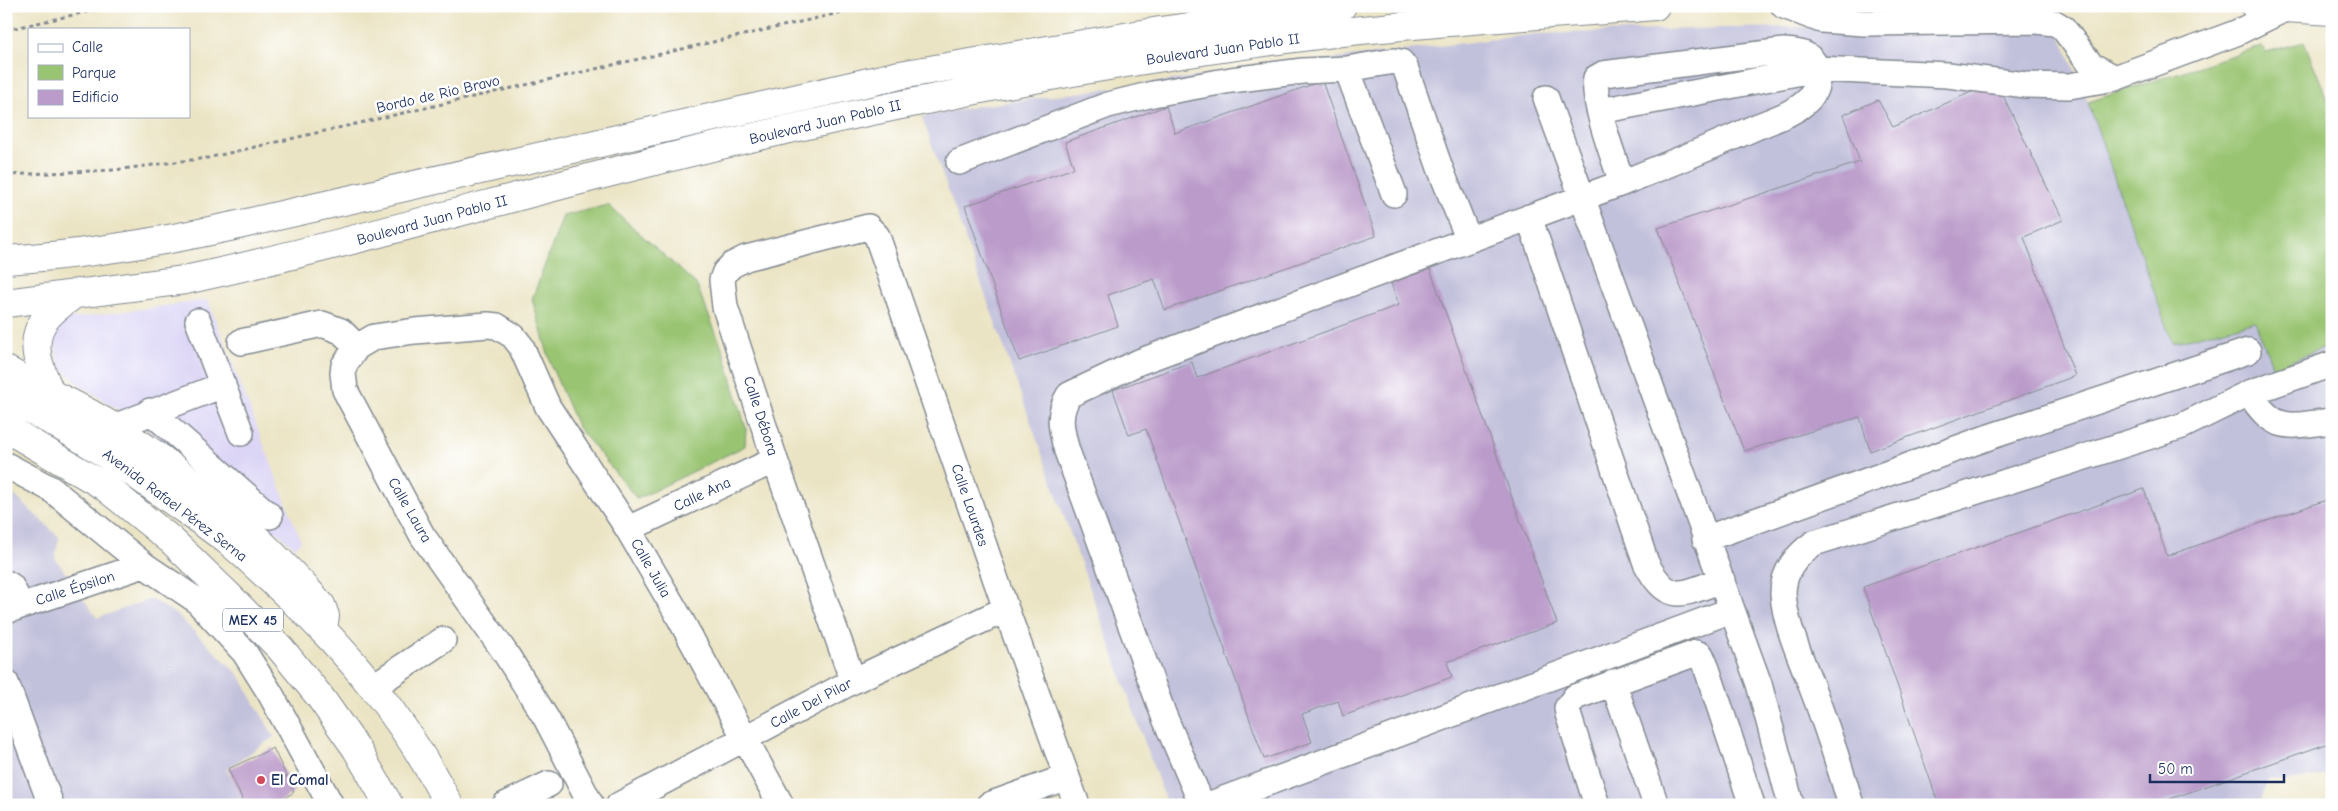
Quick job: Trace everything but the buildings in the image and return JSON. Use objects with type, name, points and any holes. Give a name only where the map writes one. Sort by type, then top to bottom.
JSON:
[{"type":"main road","name":"Boulevard Juan Pablo II","points":[[6,260],[62,256],[128,247],[229,227],[900,75],[1160,32],[1342,6]]},
{"type":"main road","name":"Boulevard Juan Pablo II","points":[[6,303],[185,280],[218,273],[286,258],[611,172],[947,96],[1052,76],[1335,33],[1655,6]]},
{"type":"main road","points":[[2255,6],[2332,11]]},
{"type":"main road","points":[[51,394],[37,359],[38,335],[47,316],[77,293]]},
{"type":"main road","points":[[6,370],[114,426],[154,453],[253,535],[321,605],[325,616],[323,628]]},
{"type":"main road","name":"Avenida Rafael Pérez Serna","points":[[6,398],[49,418],[97,446],[229,542],[323,628],[374,686],[402,726],[449,805]]},
{"type":"main road","name":"Avenida Rafael Pérez Serna","points":[[6,428],[104,486],[171,540],[252,619],[281,649],[320,697],[356,748],[389,805]]},
{"type":"street","points":[[1784,6],[1821,20],[1864,23],[2055,22],[2063,28],[2091,66],[2115,78]]},
{"type":"street","points":[[1600,111],[1817,69],[1948,75],[2026,85],[2069,86],[2115,78],[2236,33],[2287,8]]},
{"type":"street","points":[[1202,805],[1164,716],[1067,451],[1060,416],[1063,405],[1069,395],[1139,362],[1468,238],[1582,199],[1622,183],[1713,146],[1796,109],[1814,92],[1817,69],[1808,56],[1784,52],[1603,74],[1596,78],[1595,85],[1600,111],[1622,183]]},
{"type":"street","points":[[959,162],[1108,106],[1153,94],[1294,72],[1347,69],[1394,61],[1400,62],[1405,67],[1440,168],[1468,238]]},
{"type":"street","points":[[1347,69],[1394,194]]},
{"type":"street","points":[[1546,98],[1759,684],[1791,805]]},
{"type":"street","points":[[1529,217],[1646,563],[1656,582],[1668,592],[1680,593],[1722,580]]},
{"type":"street","name":"Calle Lourdes","points":[[848,232],[868,227],[878,236],[1006,609],[1077,805]]},
{"type":"street","name":"Calle Débora","points":[[848,232],[746,258],[725,272],[722,280],[725,307],[775,460],[853,681]]},
{"type":"street","points":[[198,321],[242,433]]},
{"type":"street","points":[[241,342],[322,324],[341,331],[357,347]]},
{"type":"street","name":"Calle Julia","points":[[357,347],[374,337],[415,330],[488,325],[497,326],[513,336],[521,346],[548,407],[628,529],[782,805]]},
{"type":"street","name":"Calle Laura","points":[[357,347],[344,365],[343,380],[345,390],[422,535],[506,654],[546,718],[591,805]]},
{"type":"street","points":[[1705,538],[1989,437],[2248,352]]},
{"type":"street","points":[[1851,805],[1834,748],[1788,622],[1783,591],[1790,566],[1799,554],[1814,543],[2182,426],[2249,392],[2332,364]]},
{"type":"street","points":[[114,426],[223,385]]},
{"type":"street","points":[[2249,392],[2267,417],[2286,426],[2332,421]]},
{"type":"street","points":[[150,412],[270,516]]},
{"type":"street","name":"Calle Ana","points":[[628,529],[775,460]]},
{"type":"street","points":[[6,465],[51,489],[144,565],[194,598],[252,619]]},
{"type":"street","name":"Calle Épsilon","points":[[14,608],[144,565]]},
{"type":"street","points":[[6,583],[11,586],[14,608]]},
{"type":"street","points":[[194,598],[245,654],[270,693],[331,805]]},
{"type":"street","name":"Calle Del Pilar","points":[[619,805],[853,681],[1006,609]]},
{"type":"street","points":[[1208,805],[1732,610]]},
{"type":"street","points":[[374,686],[443,640]]},
{"type":"street","points":[[1597,805],[1567,708],[1574,697],[1690,655],[1701,655],[1752,805]]},
{"type":"street","points":[[1613,682],[1656,805]]},
{"type":"street","points":[[6,683],[51,805]]},
{"type":"street","points":[[990,805],[1067,777]]},
{"type":"street","points":[[505,805],[549,784]]},
{"type":"path","points":[[6,30],[113,6]]},
{"type":"path","name":"Bordo de Rio Bravo","points":[[6,175],[114,170],[207,158],[870,6]]},
{"type":"shaded area","points":[[2056,25],[2088,102],[2172,343],[2255,321],[2273,368],[2332,345],[2332,773],[2290,781],[2268,779],[2261,801],[2248,805],[1167,805],[922,117],[979,106],[1536,34],[1721,28]]},
{"type":"shaded area","points":[[208,300],[301,541],[295,548],[224,486],[168,444],[76,382],[59,366],[51,329],[67,319]]},
{"type":"shaded area","points":[[6,490],[12,493],[59,537],[55,558],[97,618],[151,599],[176,614],[239,675],[274,737],[226,769],[245,805],[6,805]]},
{"type":"green space","points":[[2304,42],[2332,109],[2332,345],[2273,368],[2255,321],[2172,343],[2088,102],[2261,46],[2266,52]]},
{"type":"green space","points":[[608,205],[696,284],[723,350],[746,428],[745,446],[637,499],[577,426],[552,368],[532,299],[563,216]]},
{"type":"place","name":"El Comal","points":[[261,780]]}]
